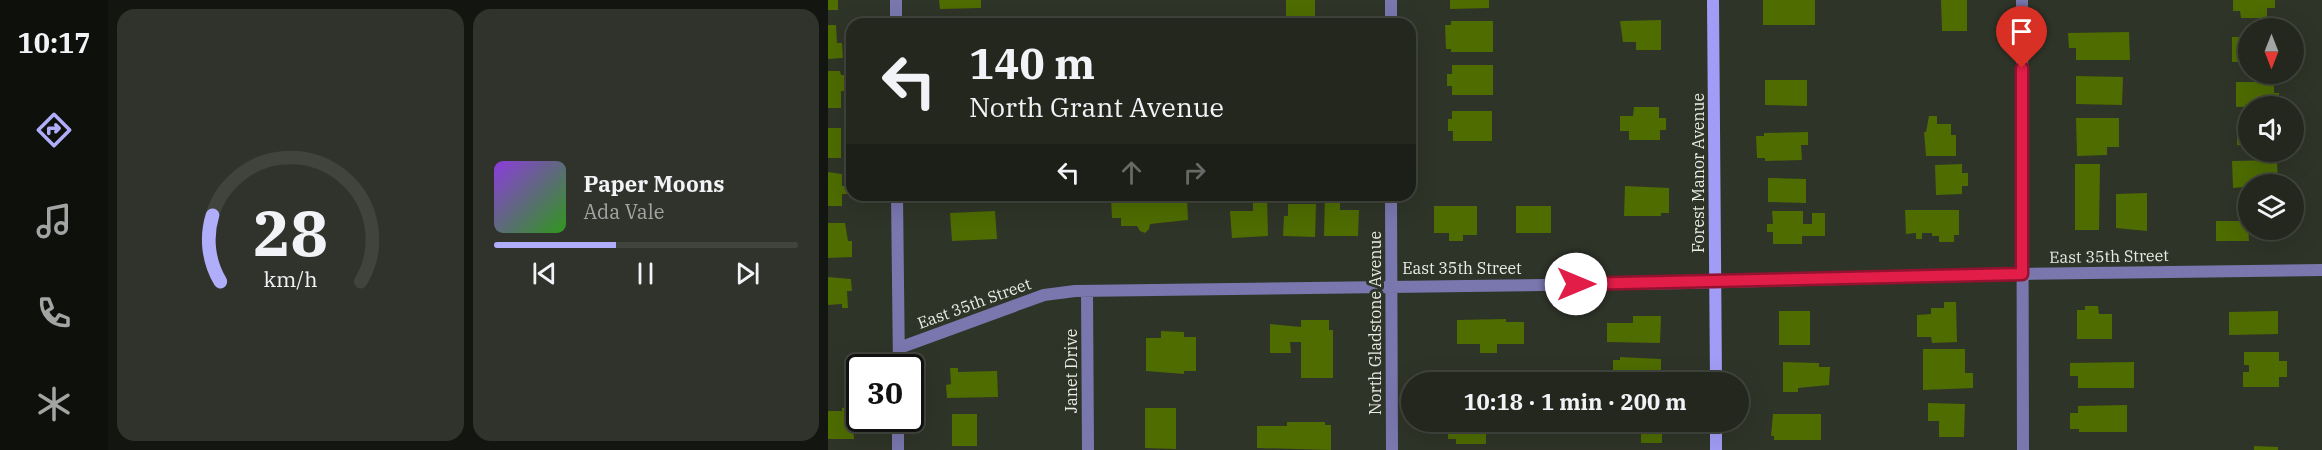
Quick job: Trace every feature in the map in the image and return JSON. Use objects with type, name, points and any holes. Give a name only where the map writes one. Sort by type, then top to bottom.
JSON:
[{"type":"street","points":[[896,0],[896,18]]},
{"type":"street","points":[[1391,0],[1391,18]]},
{"type":"street","name":"Forest Manor Avenue","points":[[1713,0],[1716,372]]},
{"type":"street","points":[[2022,0],[2023,450]]},
{"type":"street","points":[[897,201],[899,354]]},
{"type":"street","name":"North Gladstone Avenue","points":[[1391,201],[1392,450]]},
{"type":"street","name":"East 35th Street","points":[[899,348],[1044,296],[1087,291],[2322,270]]},
{"type":"street","name":"Janet Drive","points":[[1087,291],[1088,450]]},
{"type":"street","points":[[898,432],[898,450]]},
{"type":"street","points":[[1716,432],[1716,450]]},
{"type":"building","points":[[828,0],[838,0],[838,10],[828,10]]},
{"type":"building","points":[[939,0],[981,0],[981,8],[940,9]]},
{"type":"building","points":[[1286,0],[1315,0],[1315,18],[1286,18]]},
{"type":"building","points":[[1450,0],[1489,0],[1489,8],[1450,9]]},
{"type":"building","points":[[1763,0],[1815,0],[1815,25],[1763,25]]},
{"type":"building","points":[[1941,0],[1967,0],[1967,31],[1942,31]]},
{"type":"building","points":[[2233,0],[2275,0],[2275,8],[2267,8],[2267,18],[2241,18],[2240,11],[2233,11]]},
{"type":"building","points":[[1661,20],[1661,50],[1636,50],[1636,42],[1623,42],[1620,21]]},
{"type":"building","points":[[1451,21],[1493,21],[1493,52],[1451,52],[1451,49],[1446,49],[1445,25],[1451,25]]},
{"type":"building","points":[[828,25],[836,25],[837,43],[842,43],[843,58],[828,59]]},
{"type":"building","points":[[2129,32],[2130,60],[2076,60],[2076,48],[2069,48],[2068,33]]},
{"type":"building","points":[[2232,37],[2238,37],[2238,62],[2232,62]]},
{"type":"building","points":[[1452,65],[1493,65],[1493,95],[1452,95],[1452,86],[1447,86],[1447,74],[1452,74]]},
{"type":"building","points":[[828,71],[840,71],[841,75],[845,75],[845,91],[841,91],[841,108],[828,108]]},
{"type":"building","points":[[2076,76],[2123,77],[2122,105],[2076,104]]},
{"type":"building","points":[[1765,80],[1807,80],[1807,106],[1765,105]]},
{"type":"building","points":[[2236,82],[2238,84],[2274,84],[2274,93],[2279,93],[2279,96],[2238,96],[2238,107],[2236,107]]},
{"type":"building","points":[[1634,107],[1659,107],[1659,118],[1666,118],[1666,130],[1660,130],[1660,140],[1629,140],[1629,131],[1620,131],[1620,116],[1633,116]]},
{"type":"building","points":[[1452,111],[1492,111],[1492,141],[1453,141],[1453,131],[1448,131],[1448,119],[1452,119]]},
{"type":"building","points":[[1929,116],[1937,116],[1937,124],[1951,124],[1951,135],[1956,135],[1956,156],[1926,156],[1924,132],[1926,132]]},
{"type":"building","points":[[2076,118],[2119,118],[2119,147],[2107,147],[2107,155],[2077,156]]},
{"type":"building","points":[[828,128],[841,128],[841,158],[828,158]]},
{"type":"building","points":[[1808,132],[1808,145],[1801,145],[1802,160],[1765,161],[1765,158],[1757,158],[1756,136],[1764,136],[1764,133]]},
{"type":"building","points":[[2232,161],[2277,162],[2278,174],[2238,174],[2238,188],[2233,188]]},
{"type":"building","points":[[1962,164],[1962,173],[1968,173],[1968,186],[1962,186],[1962,194],[1936,195],[1935,165]]},
{"type":"building","points":[[2075,164],[2100,164],[2099,230],[2075,230]]},
{"type":"building","points":[[828,172],[842,174],[842,186],[846,186],[846,194],[842,194],[842,206],[828,206]]},
{"type":"building","points":[[1768,178],[1806,179],[1806,203],[1768,202]]},
{"type":"building","points":[[1625,186],[1669,188],[1669,213],[1661,213],[1661,216],[1624,216]]},
{"type":"building","points":[[2147,193],[2147,231],[2116,228],[2116,194]]},
{"type":"building","points":[[955,201],[992,201],[955,203]]},
{"type":"building","points":[[1111,201],[1187,201],[1188,220],[1150,224],[1145,233],[1137,226],[1121,226],[1121,218],[1112,218]]},
{"type":"building","points":[[1253,201],[1267,201],[1268,236],[1232,238],[1230,211],[1253,211]]},
{"type":"building","points":[[1325,201],[1346,201],[1346,203],[1340,202],[1340,210],[1359,210],[1358,236],[1324,236]]},
{"type":"building","points":[[1288,204],[1316,204],[1315,237],[1283,236],[1284,216],[1288,216]]},
{"type":"building","points":[[1434,206],[1477,206],[1477,235],[1463,235],[1463,241],[1449,241],[1449,233],[1434,233]]},
{"type":"building","points":[[1516,206],[1551,206],[1551,233],[1516,233]]},
{"type":"building","points":[[1905,210],[1959,210],[1959,235],[1954,235],[1954,242],[1939,242],[1939,236],[1932,236],[1932,233],[1922,233],[1922,239],[1916,239],[1916,233],[1906,234]]},
{"type":"building","points":[[995,211],[997,239],[952,241],[950,213]]},
{"type":"building","points":[[1772,211],[1803,211],[1803,224],[1812,224],[1812,213],[1825,213],[1825,236],[1802,236],[1802,244],[1773,244],[1773,232],[1767,232],[1767,224],[1773,224]]},
{"type":"building","points":[[2216,221],[2238,221],[2238,240],[2249,241],[2216,241]]},
{"type":"building","points":[[828,223],[845,223],[848,241],[852,241],[852,257],[828,258]]},
{"type":"building","points":[[828,277],[851,279],[852,291],[847,291],[848,308],[842,308],[842,304],[828,305]]},
{"type":"building","points":[[1944,302],[1956,302],[1957,342],[1932,343],[1931,337],[1917,337],[1917,315],[1931,314],[1931,308],[1944,308]]},
{"type":"building","points":[[2085,306],[2098,306],[2099,314],[2112,314],[2112,339],[2077,339],[2077,310],[2085,310]]},
{"type":"building","points":[[1779,311],[1810,311],[1810,345],[1779,345]]},
{"type":"building","points":[[2278,311],[2278,334],[2229,335],[2229,312]]},
{"type":"building","points":[[1633,316],[1661,316],[1660,343],[1607,342],[1607,323],[1633,323]]},
{"type":"building","points":[[1506,319],[1506,322],[1524,322],[1524,344],[1497,344],[1497,353],[1480,353],[1480,344],[1457,344],[1457,320]]},
{"type":"building","points":[[1301,320],[1329,320],[1329,330],[1333,330],[1333,378],[1301,378],[1301,342],[1290,342],[1291,353],[1270,353],[1270,324],[1301,327]]},
{"type":"building","points":[[1161,331],[1184,332],[1184,337],[1196,337],[1196,371],[1184,371],[1184,374],[1146,371],[1146,338],[1161,338]]},
{"type":"building","points":[[1923,349],[1965,349],[1965,373],[1973,373],[1973,388],[1923,390]]},
{"type":"building","points":[[2244,352],[2279,352],[2279,361],[2287,361],[2287,377],[2279,377],[2279,387],[2243,387],[2243,372],[2249,372],[2249,365],[2244,365]]},
{"type":"building","points":[[1620,357],[1661,359],[1661,372],[1613,372],[1613,360],[1620,360]]},
{"type":"building","points":[[1783,362],[1819,363],[1819,367],[1830,367],[1829,385],[1798,388],[1798,392],[1783,392]]},
{"type":"building","points":[[2134,362],[2134,388],[2078,388],[2078,376],[2070,376],[2070,363]]},
{"type":"building","points":[[950,368],[958,368],[958,372],[997,371],[998,397],[947,398],[946,385],[951,384]]},
{"type":"building","points":[[1928,403],[1965,404],[1964,437],[1939,437],[1939,421],[1928,421]]},
{"type":"building","points":[[2127,405],[2127,432],[2079,432],[2079,429],[2070,429],[2070,413],[2078,413],[2078,406]]},
{"type":"building","points":[[842,408],[846,408],[846,432],[853,432],[854,439],[828,439],[828,411],[842,411]]},
{"type":"building","points":[[1145,408],[1176,408],[1176,449],[1145,448]]},
{"type":"building","points":[[952,414],[977,414],[977,446],[952,446]]},
{"type":"building","points":[[1773,414],[1821,414],[1821,440],[1774,440],[1774,436],[1771,436]]},
{"type":"building","points":[[1287,422],[1325,422],[1325,425],[1331,425],[1331,450],[1257,448],[1257,426],[1287,426]]},
{"type":"building","points":[[1448,432],[1486,432],[1486,444],[1456,444],[1456,439],[1448,439]]},
{"type":"building","points":[[1662,432],[1662,443],[1641,443],[1641,433],[1626,433]]},
{"type":"building","points":[[2254,446],[2278,447],[2278,450],[2254,450]]},
{"type":"route","points":[[1576,284],[2022,274],[2022,68]]}]
